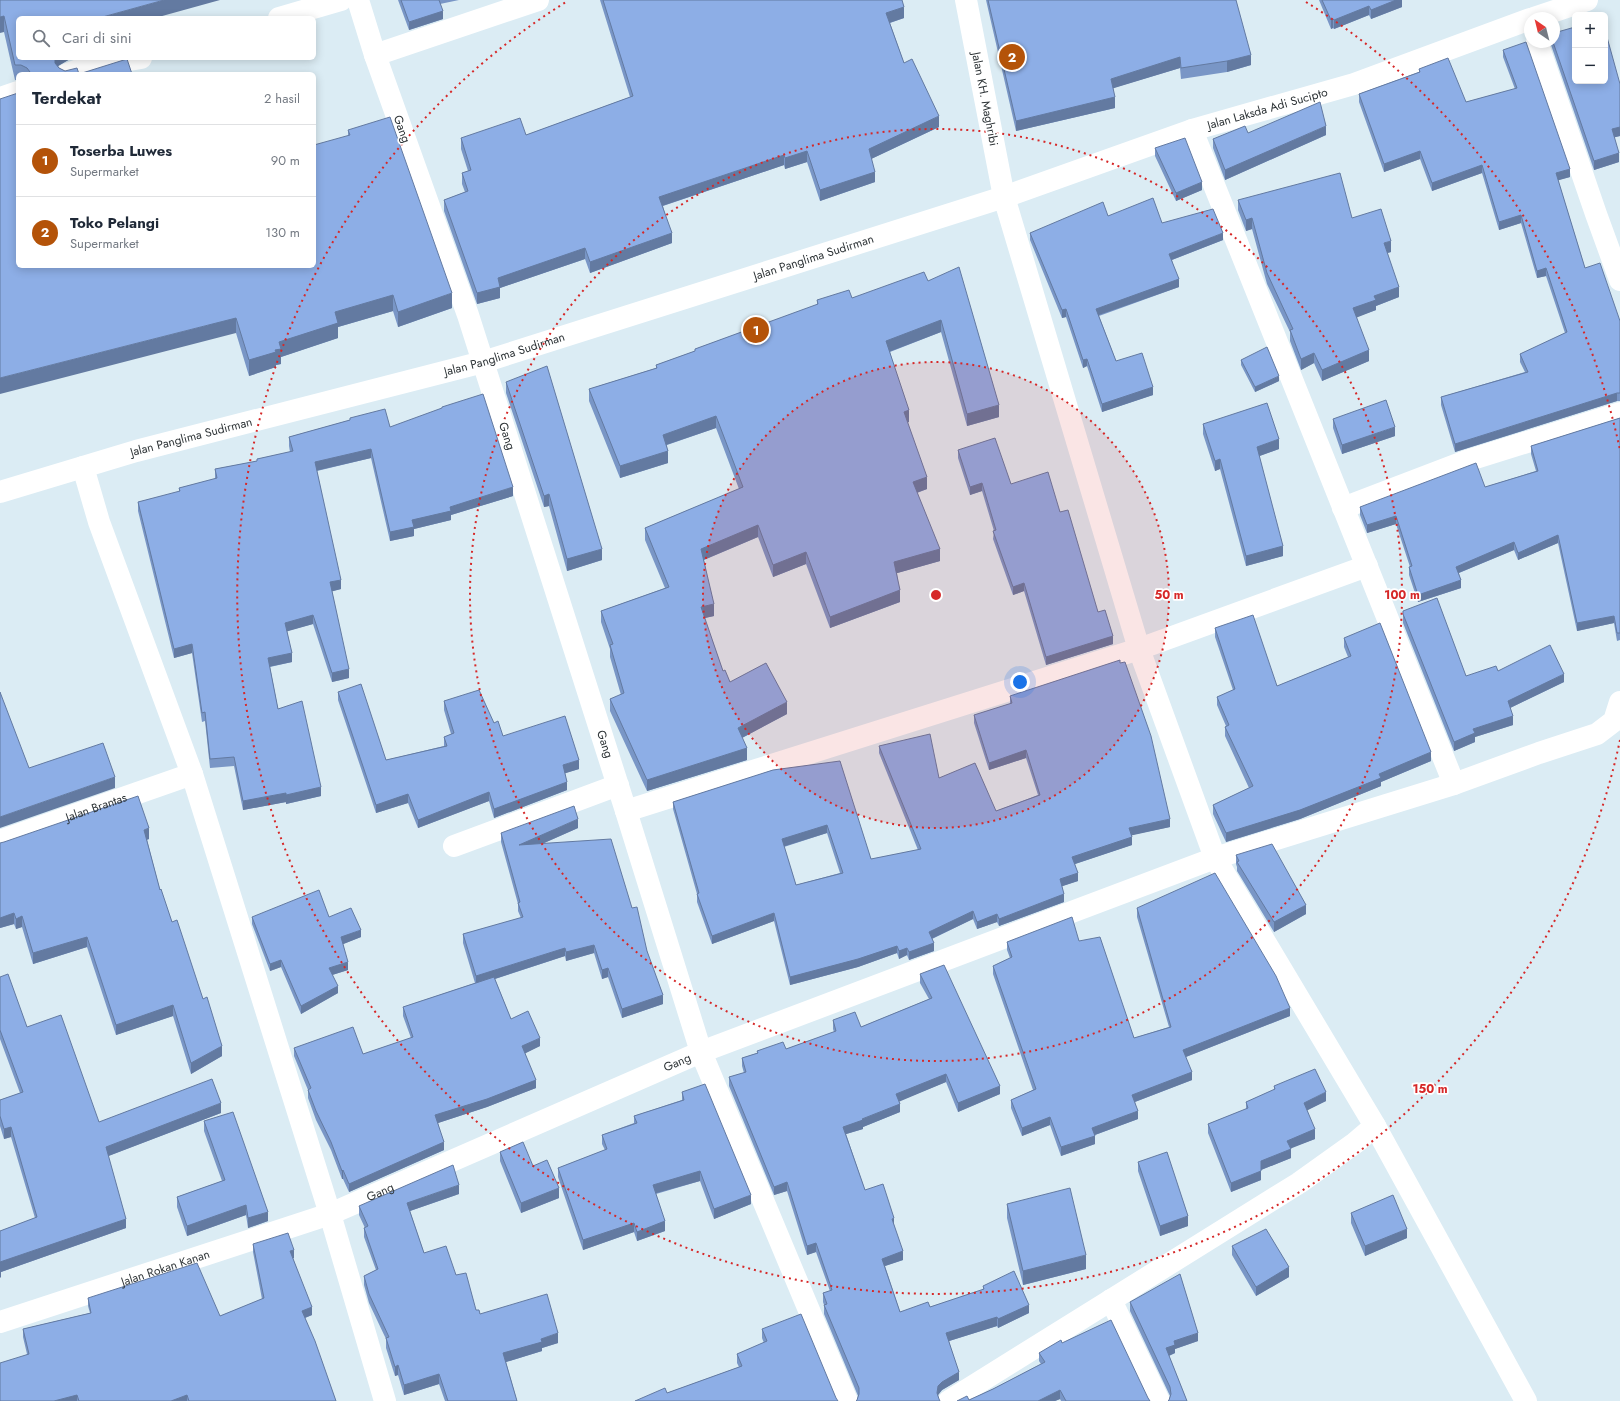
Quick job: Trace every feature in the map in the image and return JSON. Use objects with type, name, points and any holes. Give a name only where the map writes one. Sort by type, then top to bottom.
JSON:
[{"type":"main road","points":[[286,16],[341,0]]},
{"type":"main road","name":"Gang","points":[[330,1214],[701,1052],[618,785],[483,362],[465,307],[375,55],[358,0]]},
{"type":"main road","points":[[375,55],[538,0]]},
{"type":"main road","name":"Jalan KH. Maghribi","points":[[966,0],[1004,197],[1139,649],[1215,858],[1375,1126],[1526,1401]]},
{"type":"main road","name":"Jalan Laksda Adi Sucipto","points":[[1553,12],[1587,0]]},
{"type":"main road","name":"Jalan Laksda Adi Sucipto","points":[[1004,197],[1192,130],[1354,84],[1524,23]]},
{"type":"main road","points":[[1539,48],[1620,280]]},
{"type":"main road","points":[[73,72],[106,60],[130,60]]},
{"type":"main road","points":[[0,98],[16,93]]},
{"type":"main road","points":[[1192,130],[1454,784]]},
{"type":"main road","name":"Jalan Panglima Sudirman","points":[[0,492],[136,451],[483,362],[1004,197]]},
{"type":"main road","points":[[1343,508],[1466,461],[1620,413]]},
{"type":"main road","points":[[83,467],[99,522],[192,774],[330,1214],[385,1401]]},
{"type":"main road","points":[[626,811],[1139,649],[1367,566]]},
{"type":"main road","points":[[847,1401],[701,1052],[1215,858],[1454,784],[1539,753],[1597,734],[1614,721],[1620,702]]},
{"type":"main road","name":"Jalan Brantas","points":[[0,841],[192,774]]},
{"type":"main road","points":[[454,846],[618,785]]},
{"type":"main road","points":[[949,1401],[1300,1183],[1355,1143],[1375,1126]]},
{"type":"main road","name":"Jalan Rokan Kanan","points":[[0,1322],[330,1214]]},
{"type":"main road","points":[[1111,1300],[1159,1401]]},
{"type":"building","points":[[0,0],[164,0],[106,16],[16,16],[16,60],[55,60],[55,63],[59,68],[65,71],[77,68],[78,72],[30,72],[27,68],[21,65],[15,65],[4,16],[0,17]]},
{"type":"building","points":[[401,0],[439,0],[443,11],[409,22]]},
{"type":"building","points":[[603,0],[902,0],[904,7],[886,13],[904,63],[912,59],[939,116],[869,149],[875,172],[820,190],[807,151],[785,158],[784,155],[659,197],[672,233],[590,262],[585,248],[498,278],[500,287],[477,293],[444,200],[468,191],[462,173],[471,170],[461,138],[520,118],[526,135],[633,96]]},
{"type":"building","points":[[988,0],[1236,0],[1251,55],[1227,61],[1181,68],[1180,57],[1111,79],[1115,97],[1016,121]]},
{"type":"building","points":[[1322,0],[1396,0],[1371,10],[1369,6],[1331,20]]},
{"type":"building","points":[[1572,28],[1572,84],[1608,84],[1608,41],[1620,84],[1620,127],[1612,129],[1619,153],[1594,161],[1555,48],[1560,48],[1560,31]]},
{"type":"building","points":[[1524,43],[1524,48],[1528,48],[1570,169],[1556,173],[1585,268],[1600,263],[1620,321],[1620,393],[1455,444],[1441,397],[1528,372],[1520,354],[1567,332],[1546,268],[1537,271],[1521,215],[1499,222],[1482,165],[1432,183],[1420,151],[1384,164],[1359,94],[1420,72],[1419,69],[1448,58],[1466,102],[1517,88],[1503,50]]},
{"type":"building","points":[[127,60],[131,72],[85,72]]},
{"type":"building","points":[[16,94],[16,268],[316,268],[316,144],[350,135],[348,130],[390,117],[452,293],[398,312],[393,295],[335,312],[338,323],[279,342],[281,349],[275,350],[276,352],[249,360],[236,318],[0,378],[0,99]]},
{"type":"building","points":[[1320,102],[1326,126],[1225,170],[1213,139],[1245,126],[1248,133]]},
{"type":"building","points":[[1185,138],[1202,182],[1176,193],[1155,148]]},
{"type":"building","points":[[1340,173],[1352,218],[1381,209],[1391,241],[1384,243],[1399,287],[1374,296],[1376,300],[1353,308],[1369,350],[1322,370],[1314,353],[1301,359],[1290,330],[1293,329],[1267,273],[1252,218],[1246,220],[1238,200]]},
{"type":"building","points":[[1153,198],[1162,223],[1213,209],[1223,233],[1169,254],[1179,279],[1096,309],[1116,361],[1142,353],[1153,387],[1102,404],[1087,359],[1083,360],[1066,309],[1062,310],[1030,233],[1103,202],[1108,216]]},
{"type":"building","points":[[959,267],[999,405],[967,414],[941,320],[886,341],[909,410],[904,412],[927,477],[913,482],[940,549],[894,562],[900,590],[830,617],[806,552],[773,565],[758,525],[701,549],[714,604],[701,607],[723,671],[725,670],[730,682],[766,663],[787,702],[738,728],[747,748],[647,780],[610,699],[624,693],[610,645],[613,644],[601,611],[669,587],[645,528],[743,487],[716,416],[663,435],[668,451],[620,466],[589,389],[657,368],[656,365],[695,351],[695,349],[818,304],[817,300],[849,290],[852,298],[924,272],[928,281]]},
{"type":"building","points":[[1267,347],[1279,376],[1255,387],[1241,360]]},
{"type":"building","points":[[547,366],[602,549],[567,559],[549,494],[544,496],[506,382]]},
{"type":"building","points":[[483,394],[513,487],[450,507],[451,511],[412,520],[414,527],[390,532],[371,449],[315,462],[341,580],[330,582],[349,669],[332,673],[313,615],[285,623],[292,653],[268,658],[278,709],[302,701],[321,787],[286,795],[286,793],[243,801],[234,757],[210,759],[205,712],[202,713],[192,644],[174,649],[138,502],[180,491],[179,488],[217,478],[215,469],[257,461],[257,459],[293,451],[289,437],[385,409],[390,427],[442,407]]},
{"type":"building","points":[[1386,400],[1395,427],[1342,445],[1333,419]]},
{"type":"building","points":[[1267,403],[1279,439],[1257,447],[1283,546],[1246,556],[1220,459],[1215,461],[1203,424]]},
{"type":"building","points":[[1620,418],[1620,633],[1617,633],[1614,616],[1577,623],[1558,535],[1518,553],[1514,542],[1456,567],[1461,580],[1418,595],[1409,567],[1412,566],[1396,516],[1367,525],[1360,507],[1476,463],[1485,487],[1538,471],[1531,446]]},
{"type":"building","points":[[995,438],[1011,484],[1048,472],[1060,512],[1068,510],[1098,612],[1105,610],[1113,636],[1046,657],[1024,583],[1013,587],[993,531],[996,530],[982,483],[970,487],[958,450]]},
{"type":"building","points":[[1437,598],[1466,676],[1496,666],[1498,671],[1550,645],[1564,674],[1508,701],[1513,716],[1473,729],[1475,733],[1454,742],[1403,614],[1403,611]]},
{"type":"building","points":[[1253,615],[1277,686],[1351,656],[1344,638],[1380,623],[1431,752],[1379,774],[1381,778],[1300,810],[1226,833],[1213,805],[1253,786],[1225,727],[1229,725],[1217,697],[1235,689],[1215,628]]},
{"type":"building","points":[[1120,660],[1120,663],[1125,662],[1151,736],[1170,819],[1129,828],[1132,837],[1072,857],[1078,873],[1060,879],[1064,894],[999,919],[997,914],[977,922],[973,911],[929,932],[934,943],[909,952],[907,948],[899,951],[897,946],[858,959],[790,977],[774,913],[712,936],[697,894],[699,893],[673,802],[773,770],[840,761],[871,859],[921,849],[879,746],[930,734],[939,778],[975,763],[996,811],[1040,795],[1026,750],[989,763],[974,715],[1012,703],[1010,696]],"holes":[[[827,825],[843,873],[796,885],[782,839]]]},
{"type":"building","points":[[361,684],[386,760],[447,746],[444,737],[454,733],[444,701],[479,690],[494,723],[498,721],[503,736],[565,716],[579,760],[563,765],[567,782],[494,809],[489,792],[418,820],[408,794],[376,805],[338,692]]},
{"type":"building","points":[[0,692],[29,768],[103,743],[115,777],[0,817]]},
{"type":"building","points":[[138,796],[149,828],[144,830],[160,890],[161,889],[172,922],[177,920],[203,999],[207,997],[222,1046],[191,1063],[173,1005],[116,1025],[87,937],[33,953],[22,916],[16,919],[14,913],[0,918],[0,843]]},
{"type":"building","points":[[574,806],[578,819],[519,845],[611,839],[632,908],[637,907],[647,951],[663,995],[622,1009],[608,968],[602,970],[594,945],[566,952],[565,948],[476,976],[463,934],[523,917],[518,903],[520,902],[501,833]]},
{"type":"building","points":[[1272,844],[1306,905],[1274,922],[1237,862],[1239,861],[1236,855]]},
{"type":"building","points":[[1215,873],[1276,976],[1290,1008],[1183,1050],[1192,1072],[1132,1095],[1138,1111],[1092,1128],[1095,1136],[1061,1147],[1050,1117],[1022,1128],[1011,1100],[1036,1089],[993,966],[1012,957],[1007,942],[1072,917],[1079,941],[1100,937],[1134,1038],[1171,1027],[1137,908]]},
{"type":"building","points":[[319,890],[329,917],[351,908],[361,930],[341,937],[348,962],[329,968],[338,986],[301,1006],[281,960],[270,964],[252,917]]},
{"type":"building","points":[[944,965],[1000,1086],[958,1103],[946,1074],[896,1094],[900,1104],[843,1127],[865,1190],[883,1184],[894,1218],[892,1219],[903,1251],[882,1259],[900,1312],[928,1302],[930,1307],[984,1289],[983,1286],[1014,1271],[1029,1305],[998,1319],[997,1317],[946,1333],[959,1372],[938,1386],[937,1393],[940,1401],[856,1401],[859,1394],[859,1388],[824,1305],[827,1304],[823,1293],[832,1290],[816,1243],[807,1246],[787,1182],[774,1187],[729,1077],[746,1072],[742,1058],[758,1053],[757,1051],[783,1042],[786,1049],[836,1031],[833,1020],[855,1012],[861,1027],[932,998],[920,974]]},
{"type":"building","points":[[8,974],[27,1027],[61,1015],[99,1122],[212,1079],[221,1103],[106,1147],[126,1219],[0,1262],[0,1231],[37,1217],[11,1127],[4,1129],[0,1116],[0,1100],[23,1092],[0,1030],[0,977]]},
{"type":"building","points":[[494,977],[511,1019],[528,1011],[540,1038],[522,1046],[536,1080],[487,1099],[435,1115],[444,1142],[349,1184],[316,1111],[308,1090],[311,1088],[294,1048],[353,1027],[363,1054],[413,1037],[403,1007]]},
{"type":"building","points":[[1315,1069],[1326,1092],[1304,1103],[1315,1129],[1287,1141],[1291,1149],[1261,1161],[1261,1171],[1231,1183],[1208,1124],[1248,1108],[1246,1102],[1275,1089],[1274,1086]]},
{"type":"building","points":[[705,1084],[751,1195],[714,1209],[700,1171],[653,1185],[665,1221],[637,1232],[634,1223],[583,1240],[558,1168],[607,1149],[602,1135],[637,1123],[634,1116],[684,1100],[682,1092]]},
{"type":"building","points":[[233,1112],[268,1212],[248,1218],[246,1205],[187,1226],[177,1197],[225,1180],[204,1121]]},
{"type":"building","points":[[523,1142],[533,1166],[547,1160],[559,1188],[521,1203],[500,1152]]},
{"type":"building","points":[[1167,1152],[1188,1216],[1160,1226],[1138,1162]]},
{"type":"building","points":[[453,1165],[459,1185],[407,1203],[424,1253],[446,1246],[456,1275],[466,1273],[476,1310],[479,1310],[480,1314],[547,1294],[558,1333],[541,1339],[542,1342],[503,1353],[517,1401],[448,1401],[439,1374],[404,1385],[398,1365],[395,1367],[386,1338],[389,1337],[369,1294],[364,1276],[378,1269],[364,1228],[368,1226],[359,1206]]},
{"type":"building","points":[[1070,1188],[1086,1255],[1023,1271],[1007,1204]]},
{"type":"building","points":[[1393,1195],[1407,1229],[1365,1246],[1351,1213]]},
{"type":"building","points":[[1266,1229],[1289,1267],[1256,1287],[1232,1246]]},
{"type":"building","points":[[288,1233],[294,1250],[290,1251],[312,1307],[302,1311],[315,1341],[336,1401],[189,1401],[187,1395],[171,1401],[79,1401],[77,1395],[54,1401],[0,1401],[0,1363],[29,1354],[23,1329],[91,1313],[88,1298],[197,1263],[220,1316],[264,1298],[253,1244]]},
{"type":"building","points":[[1180,1274],[1198,1333],[1174,1341],[1175,1345],[1166,1348],[1187,1401],[1168,1401],[1171,1394],[1170,1387],[1130,1302]]},
{"type":"building","points":[[801,1314],[838,1401],[635,1401],[665,1388],[667,1393],[742,1366],[737,1354],[767,1341],[762,1329]]},
{"type":"building","points":[[1111,1320],[1150,1401],[1066,1401],[1060,1390],[1038,1401],[957,1401],[967,1396],[969,1400],[1045,1362],[1039,1353],[1061,1340],[1062,1343]]},
{"type":"place","name":"Toko Pelangi","points":[[1012,57]]},
{"type":"place","name":"Toserba Luwes","points":[[756,330]]}]
